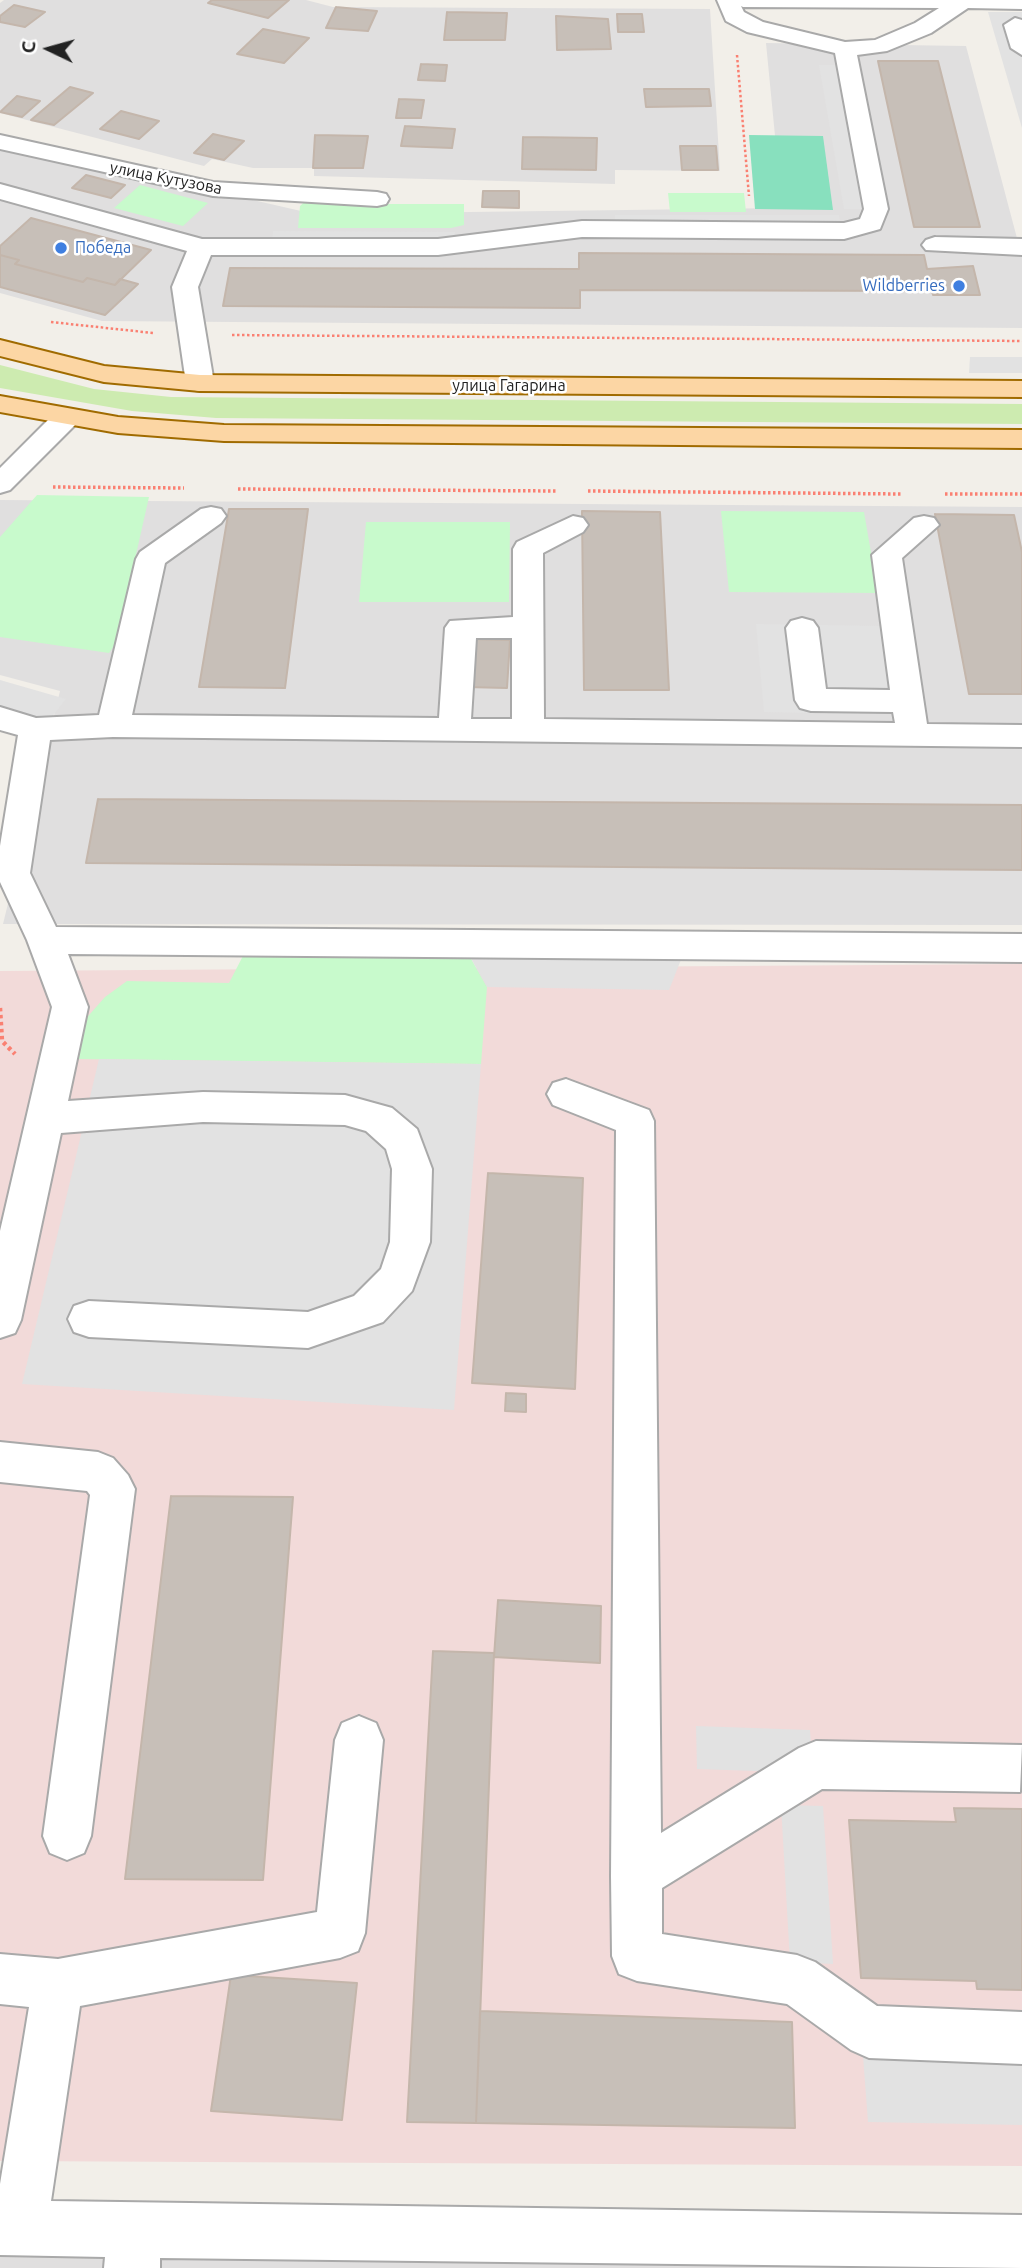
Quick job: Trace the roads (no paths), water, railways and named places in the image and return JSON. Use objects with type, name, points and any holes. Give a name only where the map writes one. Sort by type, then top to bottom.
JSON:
[{"type":"main road","name":"улица Гагарина","points":[[0,348],[104,374],[200,383],[1022,389]]},
{"type":"main road","points":[[0,404],[66,418],[118,425],[224,433],[1022,439]]},
{"type":"street","points":[[735,5],[1022,2]]},
{"type":"street","points":[[735,5],[755,27],[845,50],[879,46],[923,28],[961,4]]},
{"type":"street","points":[[1015,25],[1022,48]]},
{"type":"street","points":[[25,182],[201,247],[438,247],[582,229],[844,231],[871,224],[876,209],[845,50]]},
{"type":"street","name":"улица Кутузова","points":[[0,142],[25,182],[377,199]]},
{"type":"street","points":[[935,245],[1022,247]]},
{"type":"street","points":[[200,383],[190,334],[185,287],[201,247]]},
{"type":"street","points":[[1,483],[66,418]]},
{"type":"street","points":[[113,726],[151,559],[211,516]]},
{"type":"street","points":[[528,732],[528,549],[573,525]]},
{"type":"street","points":[[913,737],[887,555],[924,525]]},
{"type":"street","points":[[454,732],[461,628],[530,627]]},
{"type":"street","points":[[802,628],[811,701],[908,701]]},
{"type":"street","points":[[0,718],[35,729],[113,726],[454,732],[1022,736]]},
{"type":"street","points":[[0,1320],[70,1007],[45,940],[13,873],[35,729]]},
{"type":"street","points":[[45,940],[1022,948]]},
{"type":"street","points":[[566,1094],[635,1121],[637,1956],[797,1980],[869,2032],[1022,2038]]},
{"type":"street","points":[[46,1118],[203,1107],[345,1110],[378,1119],[402,1140],[412,1169],[410,1242],[398,1279],[368,1309],[308,1330],[89,1319]]},
{"type":"street","points":[[0,1462],[98,1472],[113,1489],[67,1836]]},
{"type":"street","points":[[0,1979],[58,1985],[340,1933],[359,1740]]},
{"type":"street","points":[[636,1877],[816,1765],[1020,1768]]},
{"type":"street","points":[[58,1985],[10,2228],[133,2248],[1022,2242]]},
{"type":"place","name":"Победа","points":[[61,248]]},
{"type":"place","name":"Wildberries","points":[[959,286]]}]
